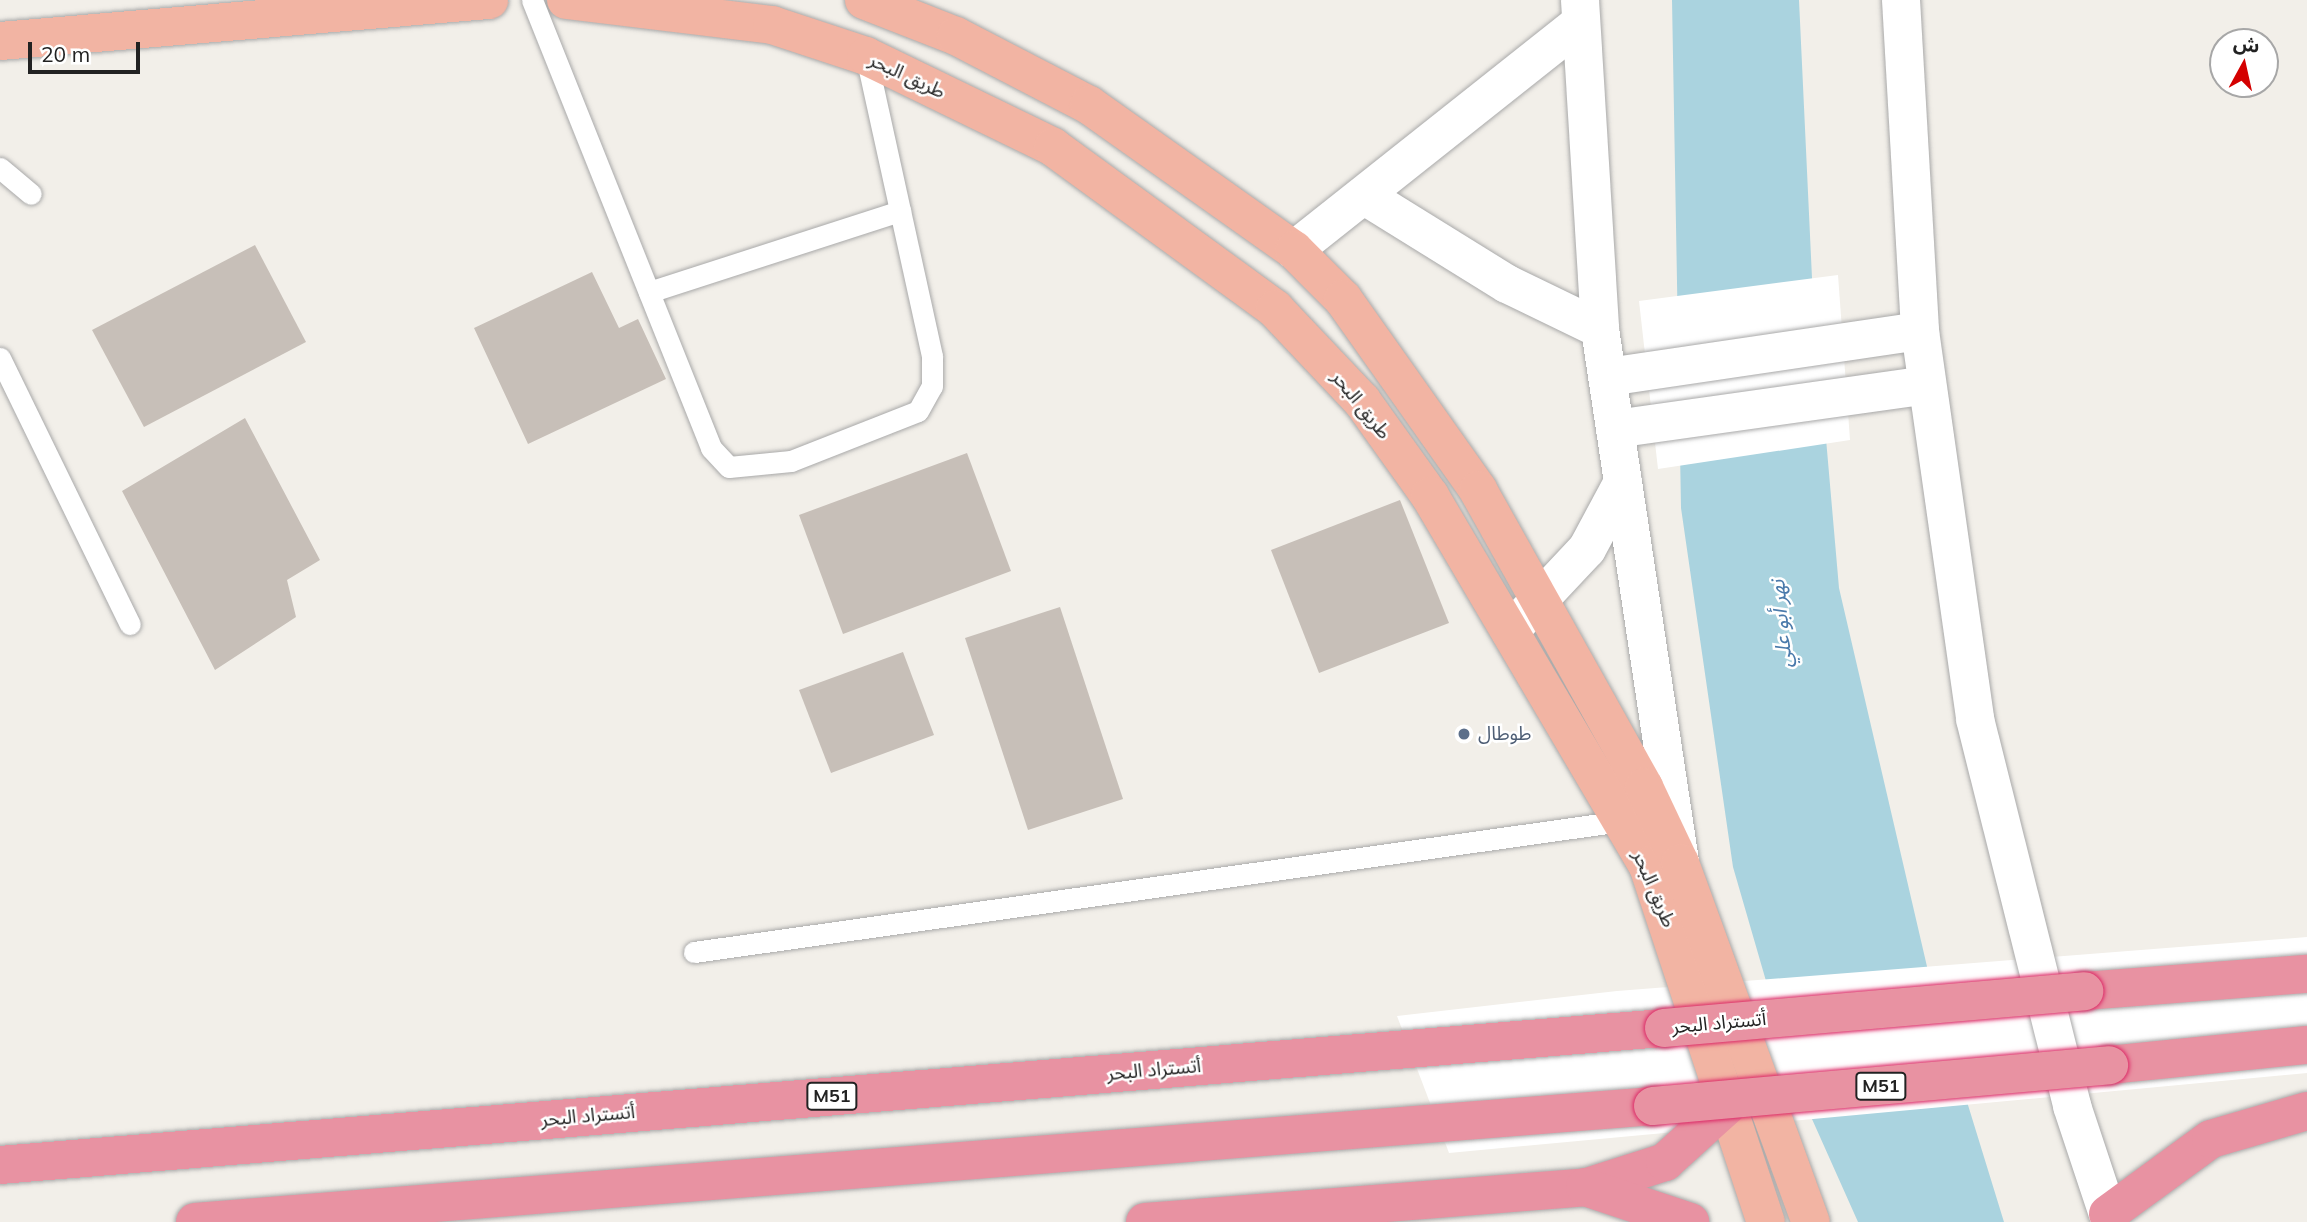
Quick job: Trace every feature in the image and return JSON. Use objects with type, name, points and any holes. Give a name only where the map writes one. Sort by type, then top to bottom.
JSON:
[{"type":"highway","points":[[0,41],[489,0]]},
{"type":"highway","name":"طريق البحر","points":[[566,0],[772,26],[866,56],[1053,147],[1275,309],[1362,401],[1430,496],[1621,821],[1665,910],[1766,1222]]},
{"type":"highway","points":[[866,56],[878,5]]},
{"type":"highway","name":"طريق البحر","points":[[878,5],[1089,105],[1294,250],[1343,299],[1407,383],[1478,490],[1681,863],[1811,1222]]},
{"type":"highway","name":"أتستراد البحر","points":[[0,1165],[2307,974]]},
{"type":"highway","name":"M51","points":[[195,1222],[1653,1106],[2307,1045]]},
{"type":"highway","points":[[1145,1222],[1585,1187],[1665,1162],[1728,1105],[1751,1060]]},
{"type":"highway","points":[[2111,1218],[2211,1139],[2307,1111]]},
{"type":"highway","points":[[1585,1187],[1690,1222]]},
{"type":"street","points":[[1901,0],[1920,331],[1975,719],[2072,1107],[2111,1218]]},
{"type":"street","points":[[1294,250],[1366,196],[1580,12]]},
{"type":"street","points":[[1580,12],[1600,330],[1623,374],[1615,429],[1681,863],[1665,910]]},
{"type":"street","points":[[1366,196],[1507,284],[1600,330]]},
{"type":"street","points":[[1623,374],[1920,331]]},
{"type":"street","points":[[1615,429],[1927,385]]},
{"type":"street","points":[[1510,631],[1539,605],[1587,549],[1623,482]]},
{"type":"lane","points":[[532,0],[711,448],[729,467],[791,461],[918,411],[932,387],[932,356],[866,56]]},
{"type":"lane","points":[[0,168],[31,194]]},
{"type":"lane","points":[[649,292],[900,211]]},
{"type":"lane","points":[[0,358],[130,624]]},
{"type":"lane","points":[[694,953],[1621,821]]},
{"type":"water","name":"نهر أبو علي","points":[[1672,0],[1799,0],[1812,278],[1839,588],[1932,988],[2004,1222],[1858,1222],[1795,1081],[1733,867],[1681,508]]},
{"type":"pier","points":[[1838,275],[1850,440],[1658,469],[1639,301]]},
{"type":"pier","points":[[2307,937],[2307,1073],[1449,1153],[1397,1016],[1617,991]]},
{"type":"building","points":[[255,245],[306,342],[144,427],[92,330]]},
{"type":"building","points":[[592,272],[619,328],[638,319],[666,379],[528,444],[474,328]]},
{"type":"building","points":[[245,418],[320,560],[287,580],[296,617],[215,670],[122,491]]},
{"type":"building","points":[[967,453],[1011,571],[843,634],[799,515]]},
{"type":"building","points":[[1400,500],[1449,623],[1319,673],[1271,550]]},
{"type":"building","points":[[1060,607],[1123,799],[1028,830],[965,638]]},
{"type":"building","points":[[903,652],[934,735],[831,773],[799,690]]},
{"type":"place","name":"طوطال","points":[[1464,734]]}]
